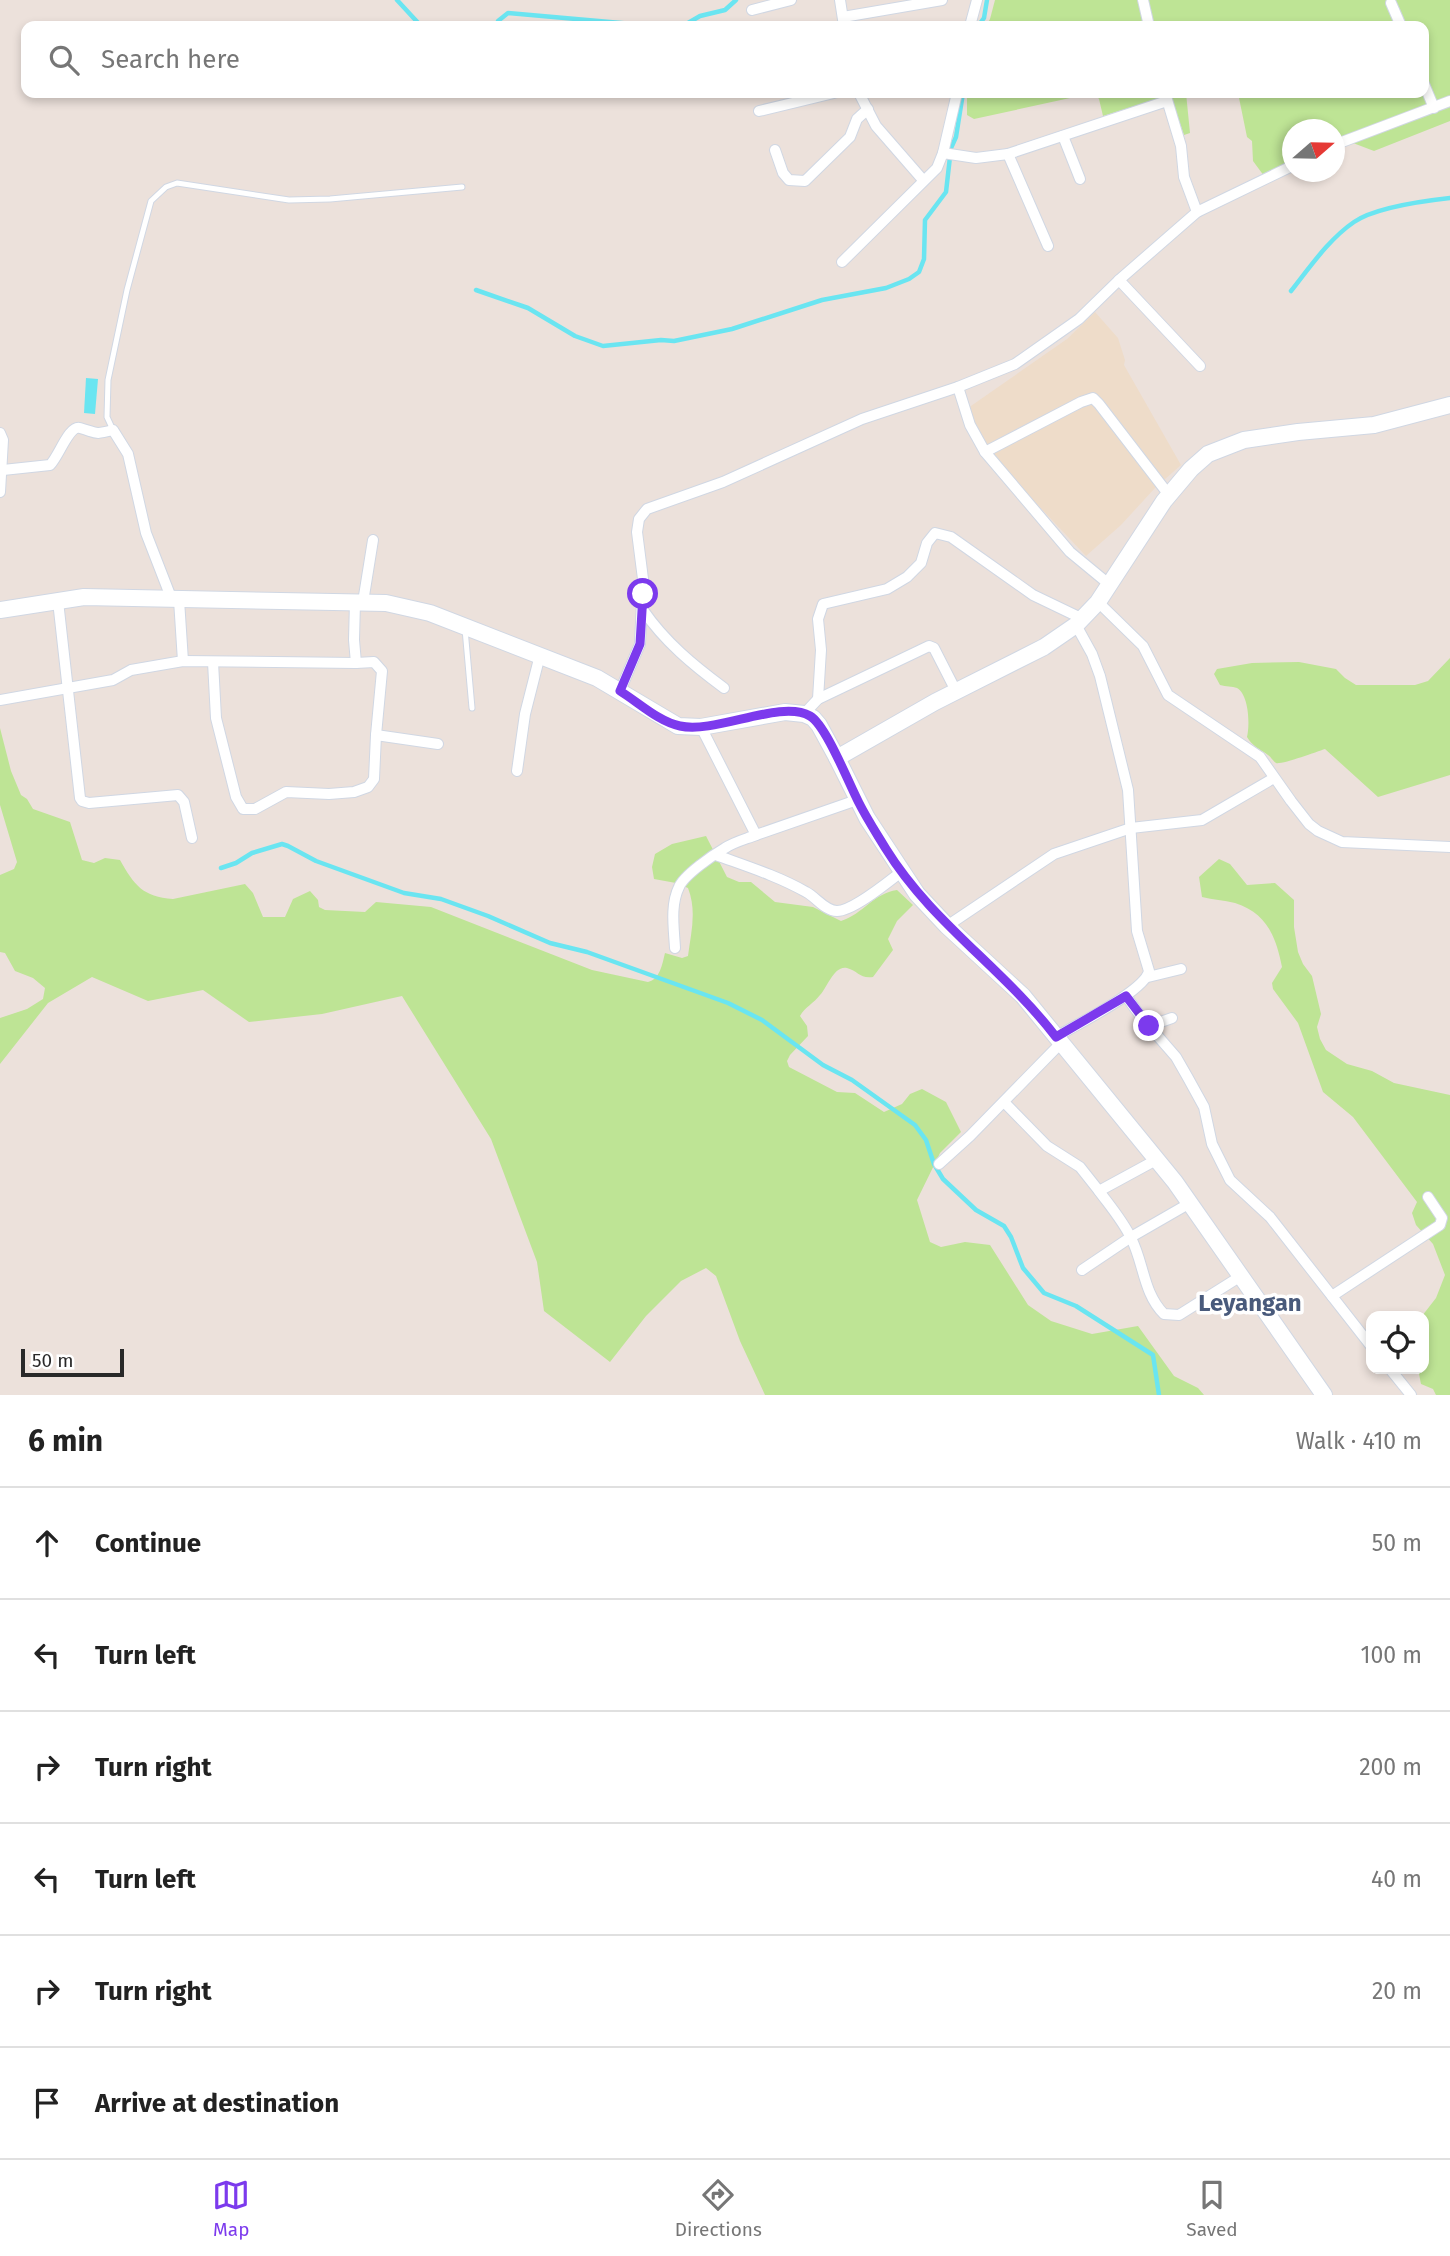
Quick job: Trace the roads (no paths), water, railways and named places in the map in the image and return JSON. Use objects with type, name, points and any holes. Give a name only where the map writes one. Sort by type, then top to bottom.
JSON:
[{"type":"street","points":[[752,10],[791,0]]},
{"type":"street","points":[[840,0],[843,21]]},
{"type":"street","points":[[848,21],[942,0]]},
{"type":"street","points":[[971,21],[977,0]]},
{"type":"street","points":[[1143,0],[1148,21]]},
{"type":"street","points":[[1391,4],[1399,21]]},
{"type":"street","points":[[1429,96],[1434,108]]},
{"type":"street","points":[[759,111],[813,98]]},
{"type":"street","points":[[862,98],[876,126],[923,180]]},
{"type":"street","points":[[842,262],[949,153],[956,98]]},
{"type":"street","points":[[949,153],[976,158],[1008,154],[1163,98]]},
{"type":"street","points":[[1166,98],[1181,146],[1184,177],[1196,212]]},
{"type":"street","points":[[1345,141],[1450,101]]},
{"type":"street","points":[[775,150],[783,173],[789,180],[805,181],[850,137],[857,120],[868,109]]},
{"type":"street","points":[[1063,136],[1080,178]]},
{"type":"street","points":[[1008,154],[1048,246]]},
{"type":"street","points":[[620,691],[640,644],[643,579],[637,532],[639,519],[644,512],[723,482],[862,419],[958,387],[1028,356],[1079,318],[1196,212],[1282,171]]},
{"type":"street","points":[[1119,280],[1200,366]]},
{"type":"street","points":[[958,387],[970,425],[985,452],[1070,552],[1110,585]]},
{"type":"street","points":[[985,452],[1093,398],[1169,495]]},
{"type":"street","points":[[837,758],[956,691],[1044,648],[1079,622],[1098,603],[1169,495],[1204,457],[1244,440],[1374,425],[1450,405]]},
{"type":"street","points":[[3,470],[50,465],[60,454],[68,435],[74,429],[80,428],[93,434],[113,430],[128,454],[146,533],[176,600],[183,661]]},
{"type":"street","points":[[0,433],[3,440],[0,492]]},
{"type":"street","points":[[817,699],[821,650],[818,618],[823,604],[887,589],[906,578],[921,563],[927,543],[935,533],[951,537],[1033,595],[1079,622],[1108,705],[1128,790],[1136,921],[1148,976]]},
{"type":"street","points":[[356,663],[354,640],[359,602],[373,540]]},
{"type":"street","points":[[0,610],[84,597],[386,603],[430,613],[597,678],[674,724],[701,727],[785,712],[813,718],[837,758],[857,800],[901,873],[947,926],[1023,996],[1156,1160],[1190,1203],[1324,1395]]},
{"type":"street","points":[[58,601],[79,794],[82,801],[89,803],[178,795],[184,802],[192,838]]},
{"type":"street","points":[[1098,603],[1143,646],[1168,695],[1260,757],[1309,824],[1331,839],[1342,842],[1450,847]]},
{"type":"street","points":[[643,610],[656,629],[678,652],[724,688]]},
{"type":"street","points":[[804,714],[817,699],[931,645],[956,691]]},
{"type":"street","points":[[517,771],[525,714],[540,655]]},
{"type":"street","points":[[0,700],[113,680],[131,670],[183,661],[374,662],[382,671],[374,779],[368,787],[354,792],[329,794],[286,792],[255,809],[243,809],[236,797],[216,718],[213,662]]},
{"type":"street","points":[[701,727],[756,835]]},
{"type":"street","points":[[376,735],[438,744]]},
{"type":"street","points":[[947,926],[1054,854],[1131,828],[1202,820],[1274,778]]},
{"type":"street","points":[[675,948],[675,897],[679,885],[688,875],[725,848],[857,800]]},
{"type":"street","points":[[716,855],[772,875],[808,893],[827,908],[837,911],[849,908],[901,873]]},
{"type":"street","points":[[939,1164],[1004,1102],[1058,1040],[1126,996],[1148,976],[1181,969]]},
{"type":"street","points":[[1126,996],[1176,1057],[1194,1088],[1209,1122],[1212,1144],[1230,1180],[1270,1217],[1366,1340]]},
{"type":"street","points":[[1149,1026],[1172,1018]]},
{"type":"street","points":[[1004,1102],[1047,1146],[1080,1167],[1100,1191],[1130,1237],[1150,1295],[1164,1314],[1179,1315],[1241,1276]]},
{"type":"street","points":[[1100,1191],[1156,1160]]},
{"type":"street","points":[[1332,1296],[1440,1226],[1441,1218],[1428,1197]]},
{"type":"street","points":[[1082,1270],[1130,1237],[1190,1203]]},
{"type":"street","points":[[1394,1374],[1411,1395]]},
{"type":"lane","points":[[113,430],[107,417],[107,396],[116,341],[151,201],[166,187],[177,183],[289,200],[462,187]]},
{"type":"lane","points":[[465,626],[472,708]]},
{"type":"water","points":[[86,378],[98,379],[95,414],[84,413]]},
{"type":"waterway","points":[[397,0],[416,21]]},
{"type":"waterway","points":[[691,21],[725,10],[736,0]]},
{"type":"waterway","points":[[982,21],[987,0]]},
{"type":"waterway","points":[[498,21],[508,13],[598,21]]},
{"type":"waterway","points":[[476,290],[528,308],[575,336],[603,346],[674,341],[732,329],[822,300],[886,288],[909,279],[919,272],[924,259],[925,220],[946,192],[951,148],[956,137],[962,98]]},
{"type":"waterway","points":[[1291,291],[1328,245],[1354,222],[1374,212],[1450,198]]},
{"type":"waterway","points":[[221,868],[252,853],[282,844],[316,861],[404,893],[441,899],[550,943],[587,952],[728,1003],[762,1020],[823,1065],[852,1080],[915,1125],[926,1140],[934,1164],[943,1179],[976,1210],[1004,1226],[1023,1268],[1044,1293],[1076,1306],[1153,1355],[1159,1395]]},
{"type":"district","name":"Leyangan","points":[[1250,1303]]}]
